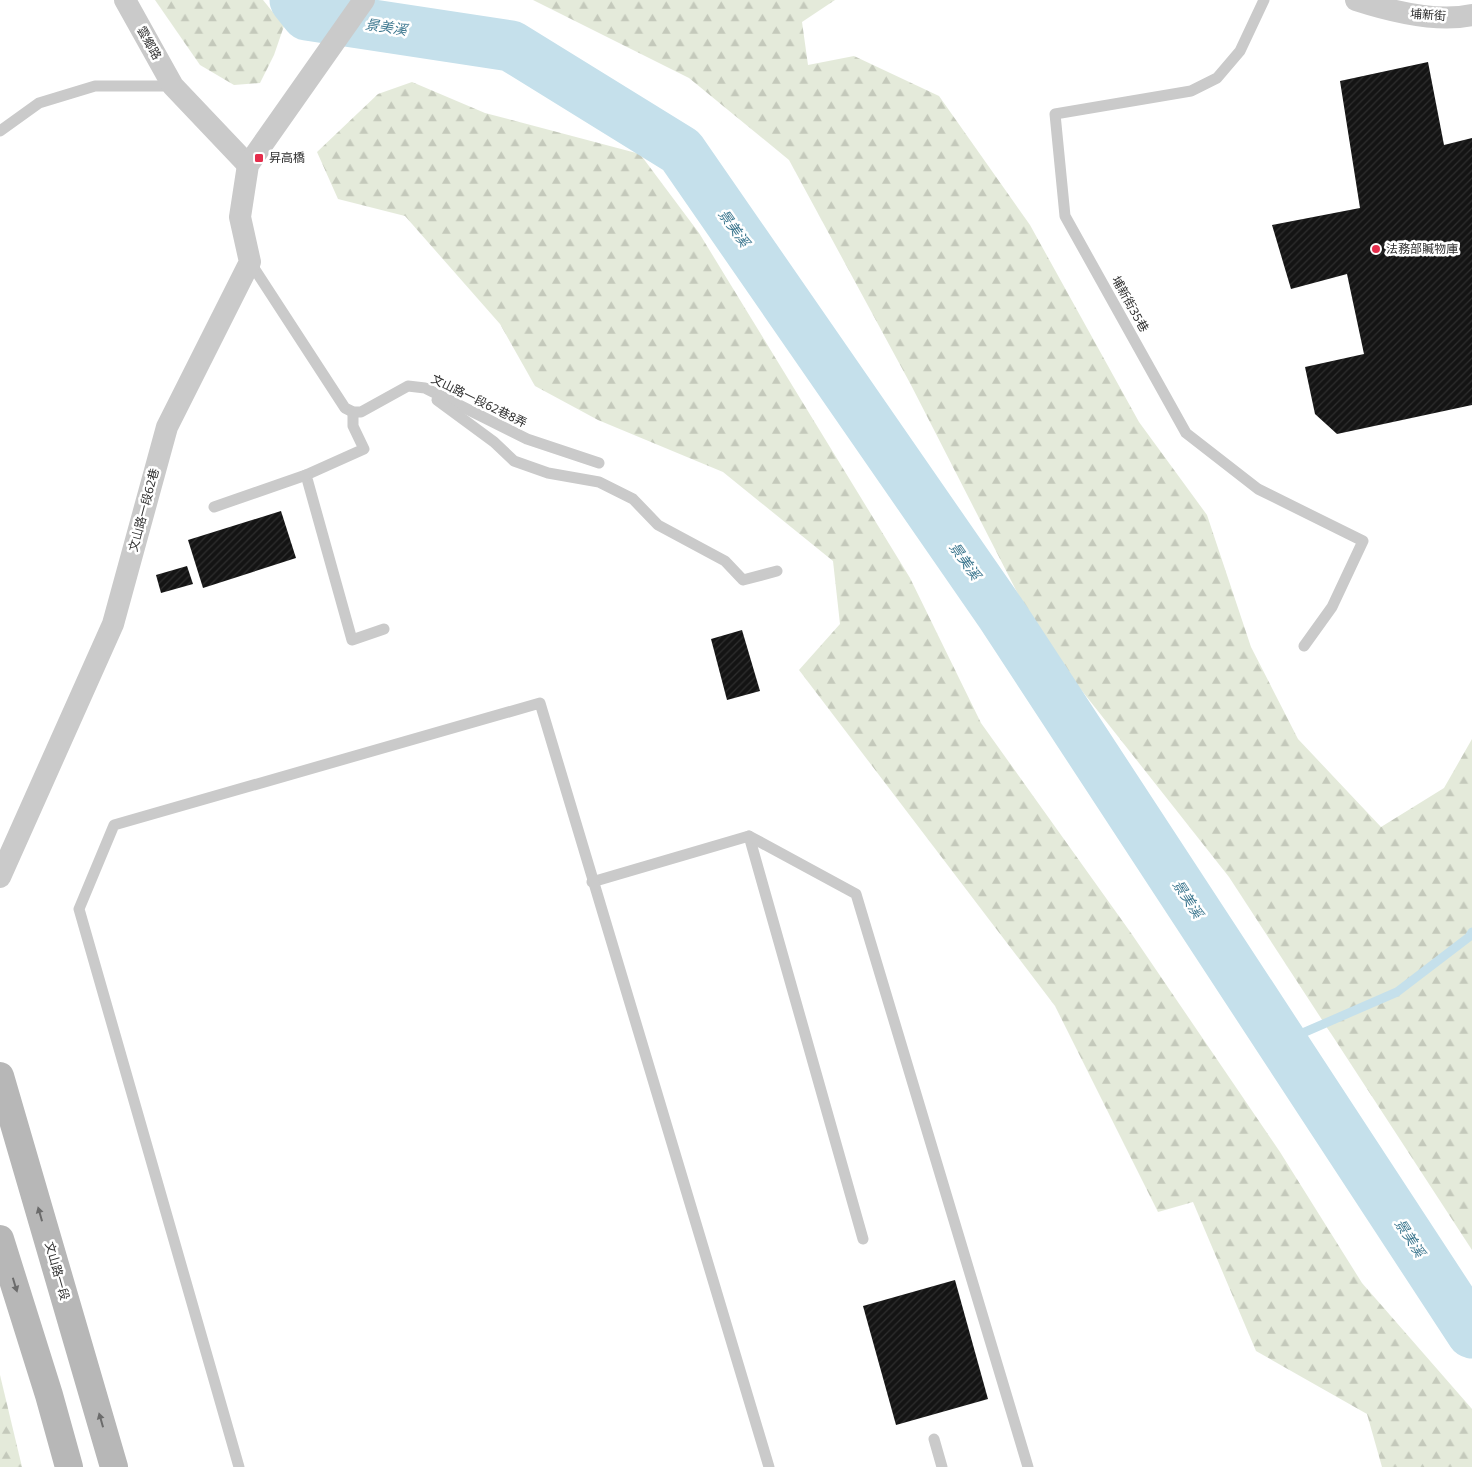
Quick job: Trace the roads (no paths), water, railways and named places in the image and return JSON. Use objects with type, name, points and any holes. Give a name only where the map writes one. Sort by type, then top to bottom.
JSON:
[{"type":"main road","name":"文山路一段","points":[[0,1076],[114,1467]]},
{"type":"main road","points":[[0,1239],[49,1394],[68,1467]]},
{"type":"street","name":"雲鄉路","points":[[125,0],[173,86],[248,165]]},
{"type":"street","points":[[250,262],[240,217],[248,165],[364,0]]},
{"type":"street","name":"埔新街","points":[[1356,0],[1420,16],[1465,17],[1472,15]]},
{"type":"street","name":"文山路一段62巷","points":[[0,877],[113,624],[167,427],[250,262]]},
{"type":"lane","name":"埔新街35巷","points":[[1264,0],[1240,51],[1217,78],[1191,90],[1055,114],[1064,216],[1186,433],[1258,489],[1363,541],[1332,607],[1304,646]]},
{"type":"lane","points":[[0,131],[39,103],[95,86],[173,86]]},
{"type":"lane","points":[[214,507],[306,474],[364,449],[353,426],[353,412],[345,408],[250,262]]},
{"type":"lane","name":"文山路一段62巷8弄","points":[[353,412],[361,412],[408,386],[425,388],[527,440],[599,462]]},
{"type":"lane","points":[[425,388],[440,403],[494,442],[514,461],[548,473],[599,482],[633,498],[658,525],[725,561],[743,580],[777,571]]},
{"type":"lane","points":[[306,474],[352,640],[384,629]]},
{"type":"lane","points":[[239,1467],[79,909],[114,825],[540,703],[592,882],[769,1467]]},
{"type":"lane","points":[[592,882],[749,836],[856,894],[1028,1467]]},
{"type":"lane","points":[[749,836],[863,1239]]},
{"type":"lane","points":[[934,1439],[942,1467]]},
{"type":"waterway","name":"景美溪","points":[[295,0],[307,15],[511,46],[681,151],[1002,615],[1472,1333]]},
{"type":"waterway","points":[[1282,1042],[1397,992],[1469,937],[1472,932]]},
{"type":"place","name":"昇高橋","points":[[259,158]]},
{"type":"place","name":"法務部贓物庫","points":[[1376,249]]}]
